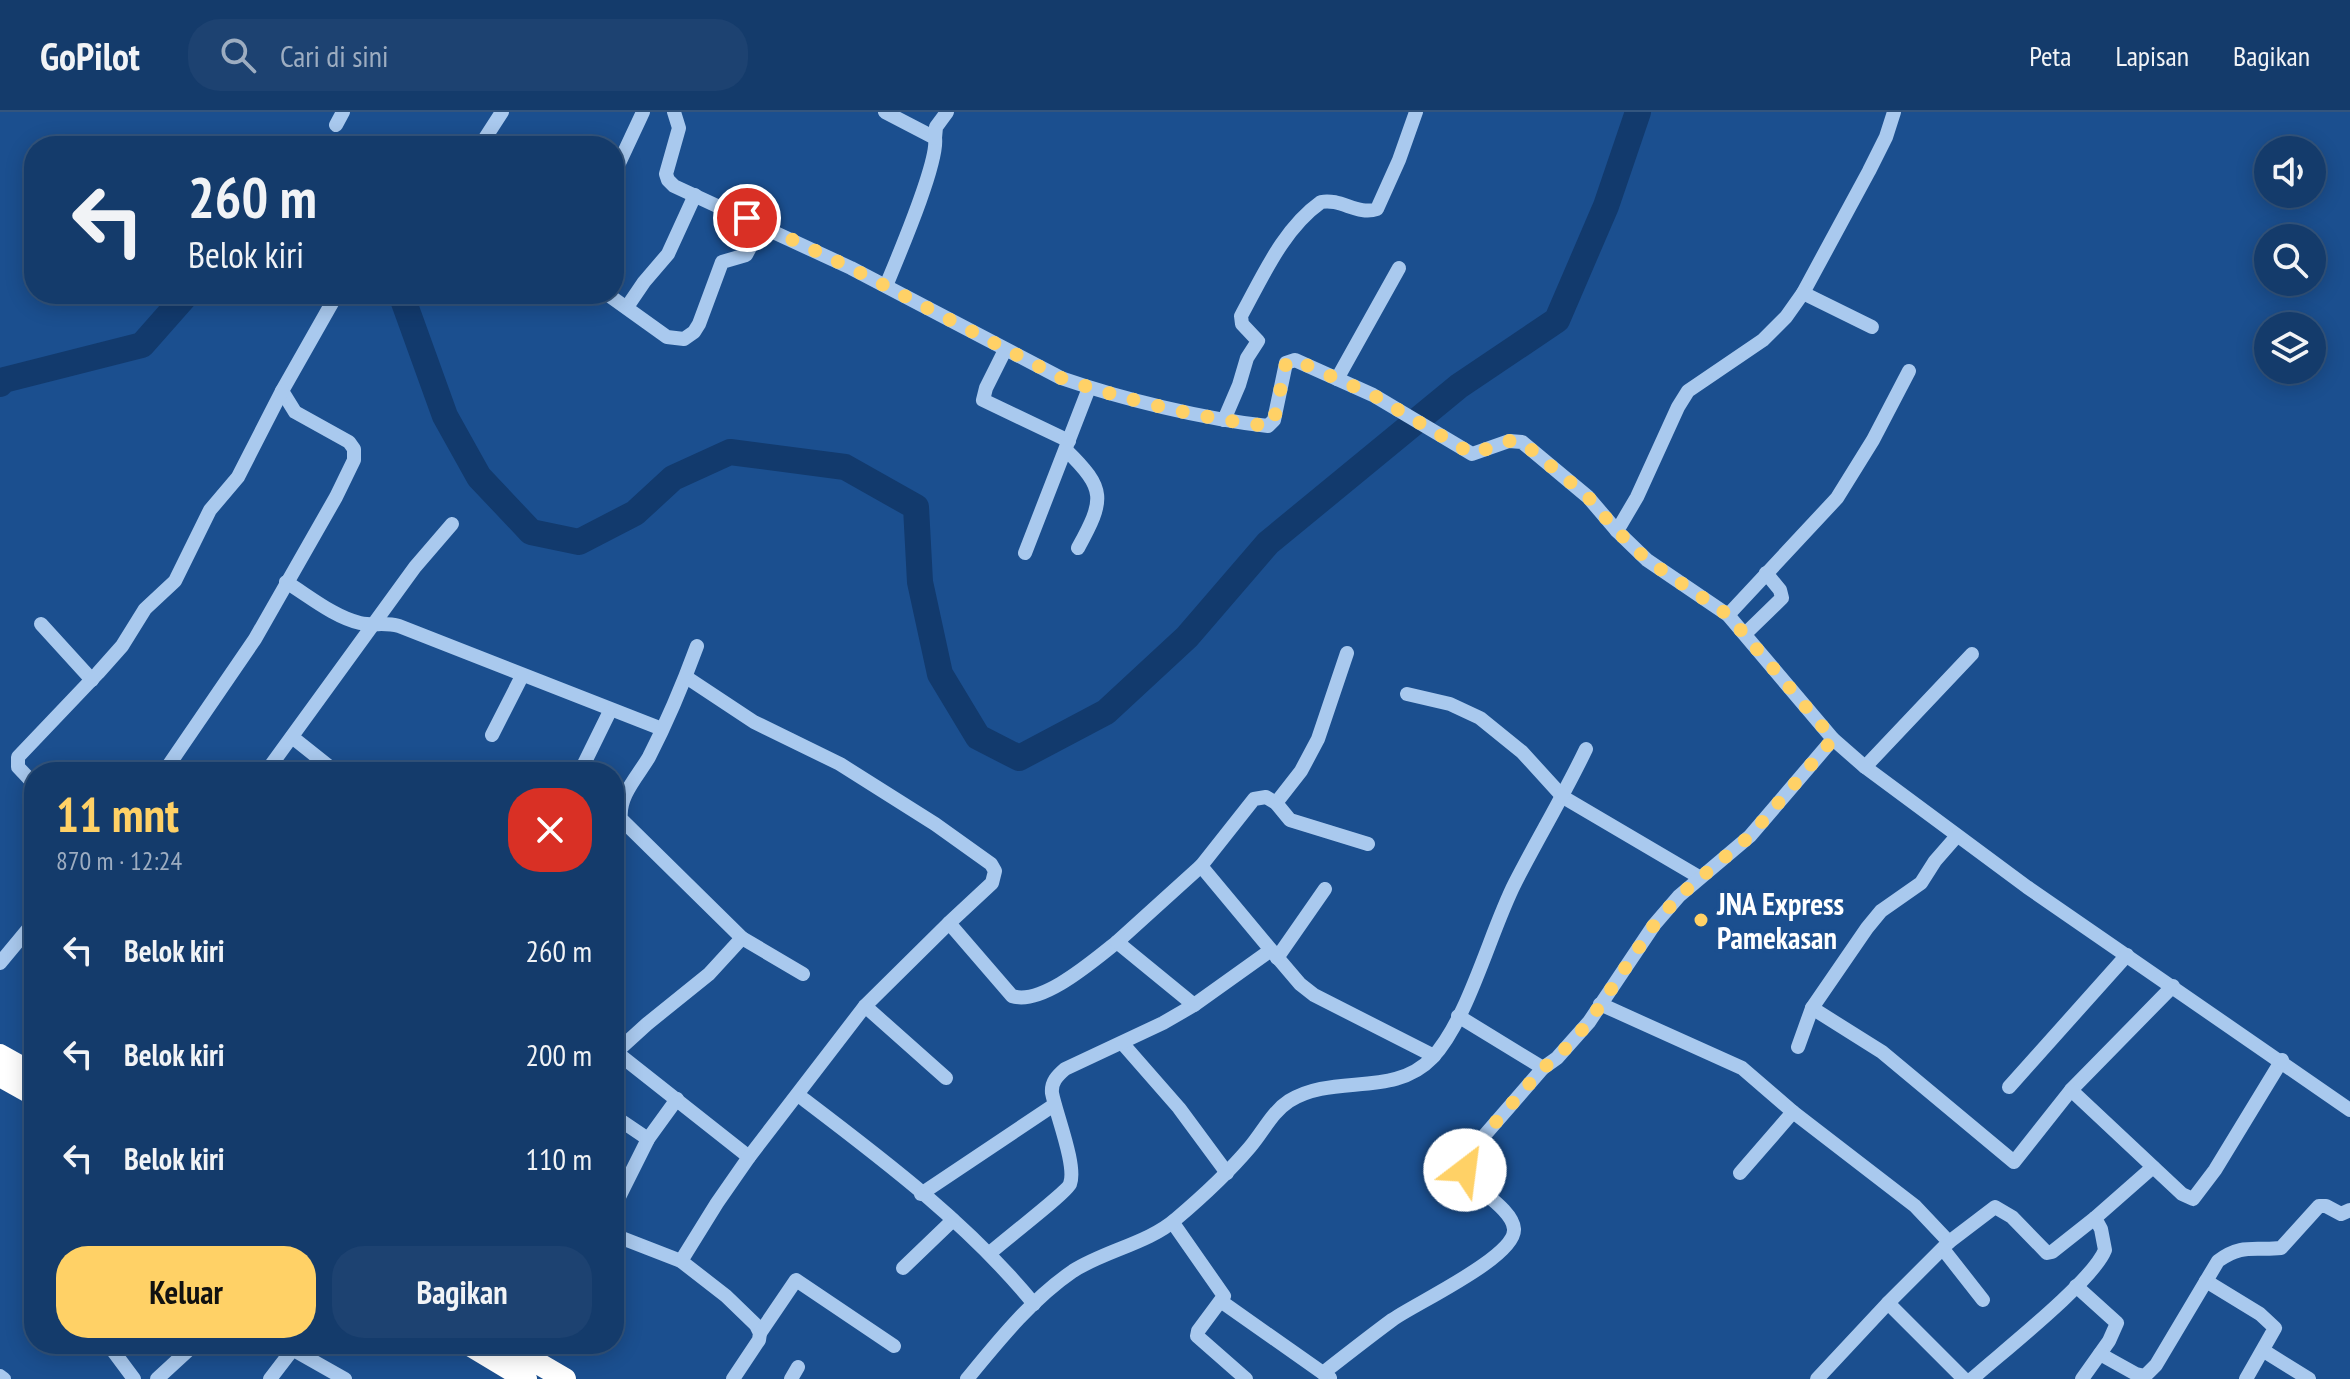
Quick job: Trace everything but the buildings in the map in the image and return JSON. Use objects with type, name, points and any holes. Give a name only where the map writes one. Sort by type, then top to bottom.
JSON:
[{"type":"highway","points":[[0,1055],[24,1068]]},
{"type":"highway","points":[[0,1076],[24,1089]]},
{"type":"highway","points":[[485,1354],[526,1379]]},
{"type":"highway","points":[[522,1354],[565,1379]]},
{"type":"street","points":[[486,136],[502,112]]},
{"type":"street","points":[[624,153],[643,112]]},
{"type":"street","points":[[674,112],[679,128],[667,177],[674,186],[886,286],[1061,378],[1089,388],[1224,420],[1271,425],[1284,367],[1290,360],[1389,403],[1476,454],[1509,441],[1522,442],[1588,497],[1647,560],[1728,615],[1833,739],[1865,767],[1956,837],[2350,1110]]},
{"type":"street","points":[[885,112],[935,138]]},
{"type":"street","points":[[886,286],[932,160],[936,127],[947,112]]},
{"type":"street","points":[[1224,420],[1247,358],[1258,341],[1242,324],[1241,316],[1281,245],[1290,231],[1321,202],[1338,201],[1368,212],[1377,209],[1416,112]]},
{"type":"street","points":[[1617,531],[1637,497],[1688,391],[1763,340],[1786,317],[1803,293],[1869,171],[1894,112]]},
{"type":"street","points":[[627,307],[668,254],[695,195]]},
{"type":"street","points":[[622,304],[667,337],[679,340],[690,336],[699,324],[722,262],[746,255],[762,225]]},
{"type":"street","points":[[1337,379],[1399,268]]},
{"type":"street","points":[[1803,293],[1872,327]]},
{"type":"street","points":[[24,773],[18,767],[18,757],[92,680],[122,646],[145,609],[175,581],[210,510],[238,477],[331,304]]},
{"type":"street","points":[[1005,350],[983,400],[1068,446],[1091,474],[1098,494],[1093,517],[1078,548]]},
{"type":"street","points":[[1728,615],[1837,498],[1873,440],[1909,371]]},
{"type":"street","points":[[1025,553],[1089,388]]},
{"type":"street","points":[[171,762],[255,639],[336,497],[355,454],[349,442],[295,412],[282,391]]},
{"type":"street","points":[[273,762],[415,567],[452,524]]},
{"type":"street","points":[[1745,634],[1782,598],[1780,590],[1766,573]]},
{"type":"street","points":[[286,582],[359,623],[399,626],[662,729]]},
{"type":"street","points":[[41,624],[92,680]]},
{"type":"street","points":[[624,801],[662,729],[697,646]]},
{"type":"street","points":[[1276,803],[1301,771],[1318,739],[1347,653]]},
{"type":"street","points":[[1865,767],[1972,654]]},
{"type":"street","points":[[492,735],[522,676]]},
{"type":"street","points":[[681,1261],[749,1157],[865,1006],[992,883],[995,871],[991,864],[935,824],[840,764],[754,722],[686,677]]},
{"type":"street","points":[[1407,694],[1450,704],[1480,718],[1522,752],[1563,797],[1699,877]]},
{"type":"street","points":[[585,762],[610,711]]},
{"type":"street","points":[[292,737],[323,762]]},
{"type":"street","points":[[1222,1302],[1327,1376],[1395,1318],[1452,1286],[1509,1243],[1514,1235],[1512,1220],[1465,1175],[1470,1152],[1543,1068],[1572,1042],[1654,925],[1679,896],[1750,836],[1833,739]]},
{"type":"street","points":[[967,1379],[1034,1304],[1075,1270],[1173,1223],[1227,1173],[1279,1109],[1291,1100],[1316,1091],[1405,1077],[1434,1056],[1458,1016],[1514,883],[1563,797],[1586,749]]},
{"type":"street","points":[[949,923],[1005,992],[1018,999],[1055,987],[1117,942],[1201,866],[1254,799],[1262,796],[1276,803],[1290,820],[1368,844]]},
{"type":"street","points":[[624,822],[742,938],[803,974]]},
{"type":"street","points":[[1798,1047],[1812,1008],[1876,917],[1921,883],[1956,837]]},
{"type":"street","points":[[1201,866],[1300,984],[1314,995],[1434,1056]]},
{"type":"street","points":[[990,1253],[1063,1194],[1071,1184],[1070,1164],[1051,1088],[1058,1075],[1194,1005],[1274,954],[1325,889]]},
{"type":"street","points":[[0,963],[24,934]]},
{"type":"street","points":[[624,1045],[709,974],[742,938]]},
{"type":"street","points":[[1117,942],[1194,1005]]},
{"type":"street","points":[[2009,1087],[2127,955]]},
{"type":"street","points":[[1812,1008],[1882,1052],[2012,1162],[2017,1160],[2071,1090],[2173,986]]},
{"type":"street","points":[[1600,1004],[1742,1068],[1793,1112],[1915,1206],[1983,1300]]},
{"type":"street","points":[[865,1006],[946,1078]]},
{"type":"street","points":[[1458,1016],[1543,1068]]},
{"type":"street","points":[[1123,1044],[1179,1108],[1227,1173]]},
{"type":"street","points":[[624,1060],[749,1157]]},
{"type":"street","points":[[2071,1090],[2187,1199],[2195,1198],[2282,1060]]},
{"type":"street","points":[[798,1095],[953,1220],[990,1253],[1034,1304]]},
{"type":"street","points":[[624,1187],[648,1139],[677,1099]]},
{"type":"street","points":[[921,1194],[1054,1105]]},
{"type":"street","points":[[1740,1173],[1793,1112]]},
{"type":"street","points":[[624,1123],[648,1139]]},
{"type":"street","points":[[1817,1379],[1946,1246],[1995,1207],[2012,1217],[2047,1253],[2052,1252],[2153,1167]]},
{"type":"street","points":[[2100,1354],[2145,1376],[2156,1365],[2218,1261],[2247,1248],[2284,1247],[2319,1206],[2341,1214],[2350,1210]]},
{"type":"street","points":[[1972,1379],[2076,1286],[2104,1254],[2101,1229],[2095,1218]]},
{"type":"street","points":[[903,1268],[953,1220]]},
{"type":"street","points":[[1173,1223],[1223,1293],[1222,1302],[1197,1335],[1246,1379]]},
{"type":"street","points":[[624,1239],[681,1261],[726,1296],[756,1325],[760,1333]]},
{"type":"street","points":[[733,1379],[796,1280],[894,1346]]},
{"type":"street","points":[[2206,1281],[2274,1326],[2274,1333],[2246,1379]]},
{"type":"street","points":[[2076,1286],[2117,1323],[2115,1331],[2082,1379]]},
{"type":"street","points":[[1888,1303],[1964,1379]]},
{"type":"street","points":[[2264,1351],[2309,1379]]},
{"type":"street","points":[[115,1354],[134,1379]]},
{"type":"street","points":[[157,1379],[184,1354]]},
{"type":"street","points":[[270,1379],[284,1354]]},
{"type":"street","points":[[302,1354],[344,1379]]},
{"type":"waterway","points":[[405,304],[445,416],[479,477],[531,532],[579,542],[635,513],[673,478],[730,452],[845,467],[916,507],[920,582],[940,674],[978,737],[1019,758],[1106,712],[1187,637],[1268,543],[1459,386],[1557,320],[1606,206],[1638,112]]},
{"type":"waterway","points":[[0,384],[4,380],[142,345],[178,304]]},
{"type":"place","name":"JNA Express Pamekasan","points":[[1701,920]]},
{"type":"route","points":[[747,218],[851,268],[1061,378],[1089,388],[1224,420],[1268,426],[1274,420],[1284,367],[1290,360],[1295,360],[1389,403],[1472,454],[1509,441],[1522,442],[1588,497],[1647,560],[1728,615],[1833,739],[1750,836],[1707,870],[1654,925],[1589,1022],[1557,1058],[1543,1068],[1470,1152],[1465,1170]]}]
